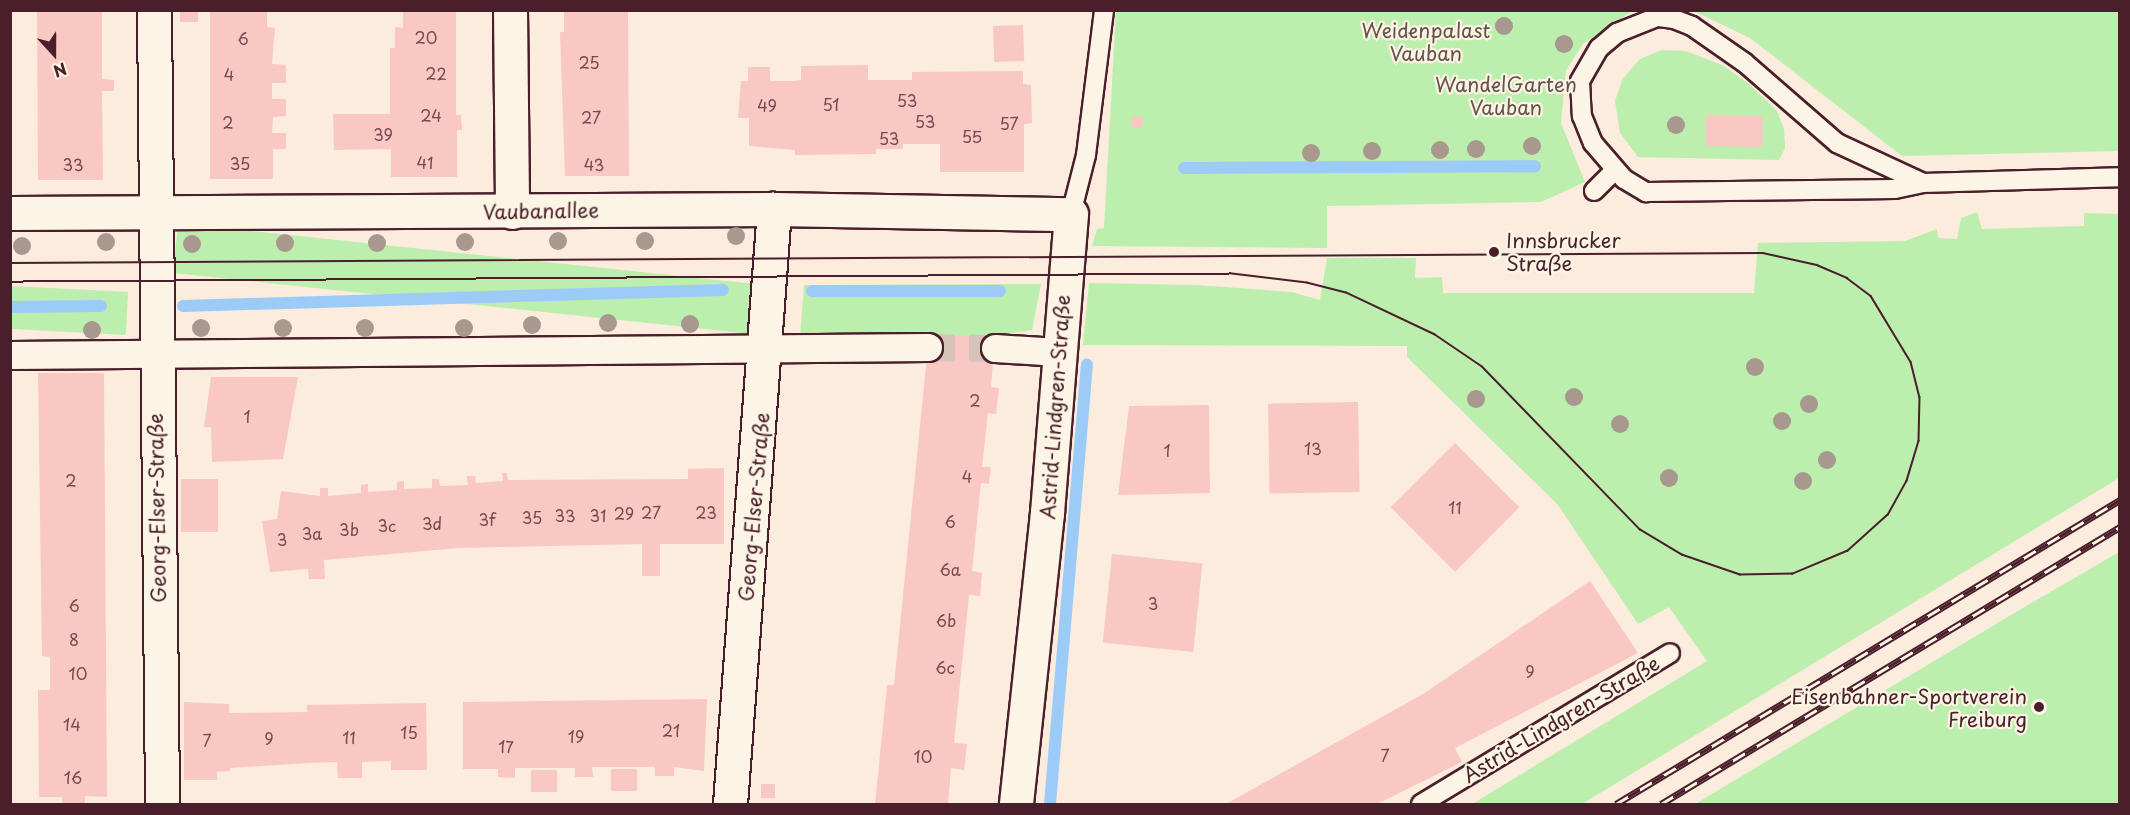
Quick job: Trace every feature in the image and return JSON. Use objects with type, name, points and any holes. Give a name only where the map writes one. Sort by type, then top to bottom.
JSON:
[{"type":"street","name":"Georg-Elser-Straße","points":[[153,10],[155,354],[162,804]]},
{"type":"street","points":[[510,10],[512,212]]},
{"type":"street","name":"Georg-Elser-Straße","points":[[730,804],[767,349],[774,209]]},
{"type":"street","name":"Vaubanallee","points":[[10,213],[774,209],[1071,214]]},
{"type":"street","name":"Astrid-Lindgren-Straße","points":[[1016,804],[1047,513],[1058,352],[1071,214]]},
{"type":"street","points":[[10,355],[928,347]]},
{"type":"street","points":[[995,348],[1058,352]]},
{"type":"lane","name":"Astrid-Lindgren-Straße","points":[[1071,214],[1086,155],[1104,10]]},
{"type":"lane","points":[[1923,183],[1837,143],[1713,39],[1692,26],[1658,17],[1617,33],[1599,48],[1581,81],[1582,116],[1593,143],[1615,170],[1646,192],[1895,189],[1923,183],[2120,177]]},
{"type":"lane","points":[[1594,191],[1615,170]]},
{"type":"lane","name":"Astrid-Lindgren-Straße","points":[[1421,804],[1670,653]]},
{"type":"green space","points":[[1116,11],[1632,11],[1583,44],[1566,70],[1561,123],[1585,182],[1541,202],[1327,206],[1327,248],[1092,246],[1097,229],[1104,228]]},
{"type":"green space","points":[[1694,11],[2119,11],[2119,151],[1902,156],[1750,38]]},
{"type":"green space","points":[[1661,50],[1686,51],[1722,65],[1748,83],[1777,111],[1784,129],[1785,148],[1779,160],[1638,157],[1620,133],[1615,101],[1623,78],[1640,59]]},
{"type":"green space","points":[[1977,212],[1982,229],[2084,226],[2084,213],[2119,214],[2119,478],[1582,804],[1472,804],[1707,661],[1669,607],[1638,624],[1558,505],[1407,357],[1407,346],[1083,345],[1089,283],[1196,285],[1292,292],[1320,300],[1327,258],[1416,258],[1415,278],[1442,277],[1443,293],[1754,293],[1758,243],[1905,241],[1937,229],[1938,238],[1957,239],[1961,218]]},
{"type":"green space","points":[[178,223],[755,284],[750,334],[173,273]]},
{"type":"green space","points":[[1041,284],[1032,330],[995,336],[800,336],[804,285]]},
{"type":"green space","points":[[11,286],[128,292],[126,335],[10,329]]},
{"type":"green space","points":[[2119,552],[2119,804],[1695,804],[2011,615]]},
{"type":"building","points":[[37,10],[102,10],[102,79],[114,80],[114,91],[102,91],[103,180],[38,180]]},
{"type":"building","points":[[180,10],[198,10],[198,22],[180,22]]},
{"type":"building","points":[[210,10],[267,10],[267,27],[275,28],[272,64],[286,65],[286,83],[272,83],[272,99],[286,99],[286,116],[273,117],[272,133],[286,133],[286,149],[273,149],[273,179],[210,179]]},
{"type":"building","points":[[403,10],[456,10],[456,115],[461,115],[462,130],[457,130],[457,177],[391,177],[391,149],[334,150],[333,114],[390,114],[390,48],[395,48],[395,27],[403,28]]},
{"type":"building","points":[[564,10],[628,10],[629,176],[565,176],[560,32],[564,32]]},
{"type":"building","points":[[1023,25],[1024,61],[994,62],[993,26]]},
{"type":"building","points":[[868,65],[868,80],[912,80],[912,72],[1023,71],[1023,84],[1031,85],[1032,123],[1024,124],[1024,172],[940,172],[940,144],[903,144],[903,149],[876,149],[876,154],[795,155],[795,150],[749,146],[749,118],[738,118],[741,81],[748,81],[748,67],[770,67],[770,81],[794,81],[801,80],[801,66]]},
{"type":"building","points":[[1706,115],[1763,116],[1762,147],[1705,146]]},
{"type":"building","points":[[1132,116],[1143,117],[1142,128],[1131,127]]},
{"type":"building","points":[[929,336],[995,336],[991,387],[999,388],[996,414],[988,413],[982,467],[991,467],[989,484],[981,483],[972,571],[982,573],[980,596],[969,595],[954,743],[967,744],[964,770],[951,768],[948,804],[875,804],[887,685],[894,685]]},
{"type":"building","points":[[38,373],[104,373],[107,797],[85,796],[85,804],[62,804],[62,797],[39,797],[38,690],[50,690],[50,657],[42,656]]},
{"type":"building","points":[[211,377],[298,377],[283,459],[212,462],[211,427],[204,427]]},
{"type":"building","points":[[1358,402],[1360,492],[1270,494],[1268,404]]},
{"type":"building","points":[[1209,405],[1210,493],[1118,495],[1129,406]]},
{"type":"building","points":[[1455,443],[1519,507],[1455,572],[1391,507]]},
{"type":"building","points":[[724,468],[724,544],[660,544],[660,576],[642,576],[642,544],[458,548],[324,560],[325,579],[309,579],[308,569],[270,572],[262,521],[277,519],[281,491],[320,496],[320,488],[328,488],[328,496],[361,493],[361,485],[368,484],[368,492],[397,490],[397,482],[404,481],[404,489],[432,488],[432,479],[439,479],[440,486],[468,485],[467,476],[475,476],[476,483],[503,481],[502,473],[507,473],[508,480],[688,479],[688,469]]},
{"type":"building","points":[[181,479],[218,479],[218,532],[181,532]]},
{"type":"building","points":[[1112,554],[1203,564],[1193,652],[1103,643]]},
{"type":"building","points":[[1590,581],[1638,653],[1455,748],[1462,762],[1377,804],[1226,804],[1423,694]]},
{"type":"building","points":[[707,699],[704,771],[674,767],[674,776],[655,776],[655,767],[592,767],[593,777],[575,777],[575,768],[515,768],[515,778],[498,777],[498,769],[463,769],[463,702]]},
{"type":"building","points":[[184,702],[229,704],[229,713],[307,712],[307,705],[426,703],[427,770],[391,770],[391,761],[362,762],[362,778],[338,778],[337,762],[308,763],[230,768],[230,771],[217,772],[217,780],[184,780]]},
{"type":"building","points":[[611,769],[637,769],[637,791],[611,791]]},
{"type":"building","points":[[531,770],[557,770],[557,792],[531,792]]},
{"type":"building","points":[[761,784],[775,784],[775,798],[761,798]]},
{"type":"waterway","points":[[1184,168],[1535,166]]},
{"type":"waterway","points":[[183,306],[723,290]]},
{"type":"waterway","points":[[812,291],[1000,291]]},
{"type":"waterway","points":[[10,307],[101,306]]},
{"type":"waterway","points":[[1050,804],[1087,365]]},
{"type":"tunnel","points":[[928,347],[995,348]]},
{"type":"tram line","points":[[10,263],[1763,253],[1817,265],[1847,278],[1871,296],[1911,362],[1920,397],[1919,441],[1907,481],[1888,515],[1848,551],[1793,574],[1740,575],[1682,555],[1640,530],[1482,367],[1435,335],[1346,293],[1307,283],[1231,274],[10,282]]},
{"type":"railway","points":[[1616,804],[2120,500]]},
{"type":"railway","points":[[1661,804],[2120,527]]},
{"type":"place","name":"Innsbrucker Straße","points":[[1494,252]]},
{"type":"place","name":"Eisenbahner-Sportverein Freiburg","points":[[2039,707]]},
{"type":"park label","name":"Weidenpalast Vauban","points":[[1426,42]]},
{"type":"park label","name":"WandelGarten Vauban","points":[[1506,96]]}]
